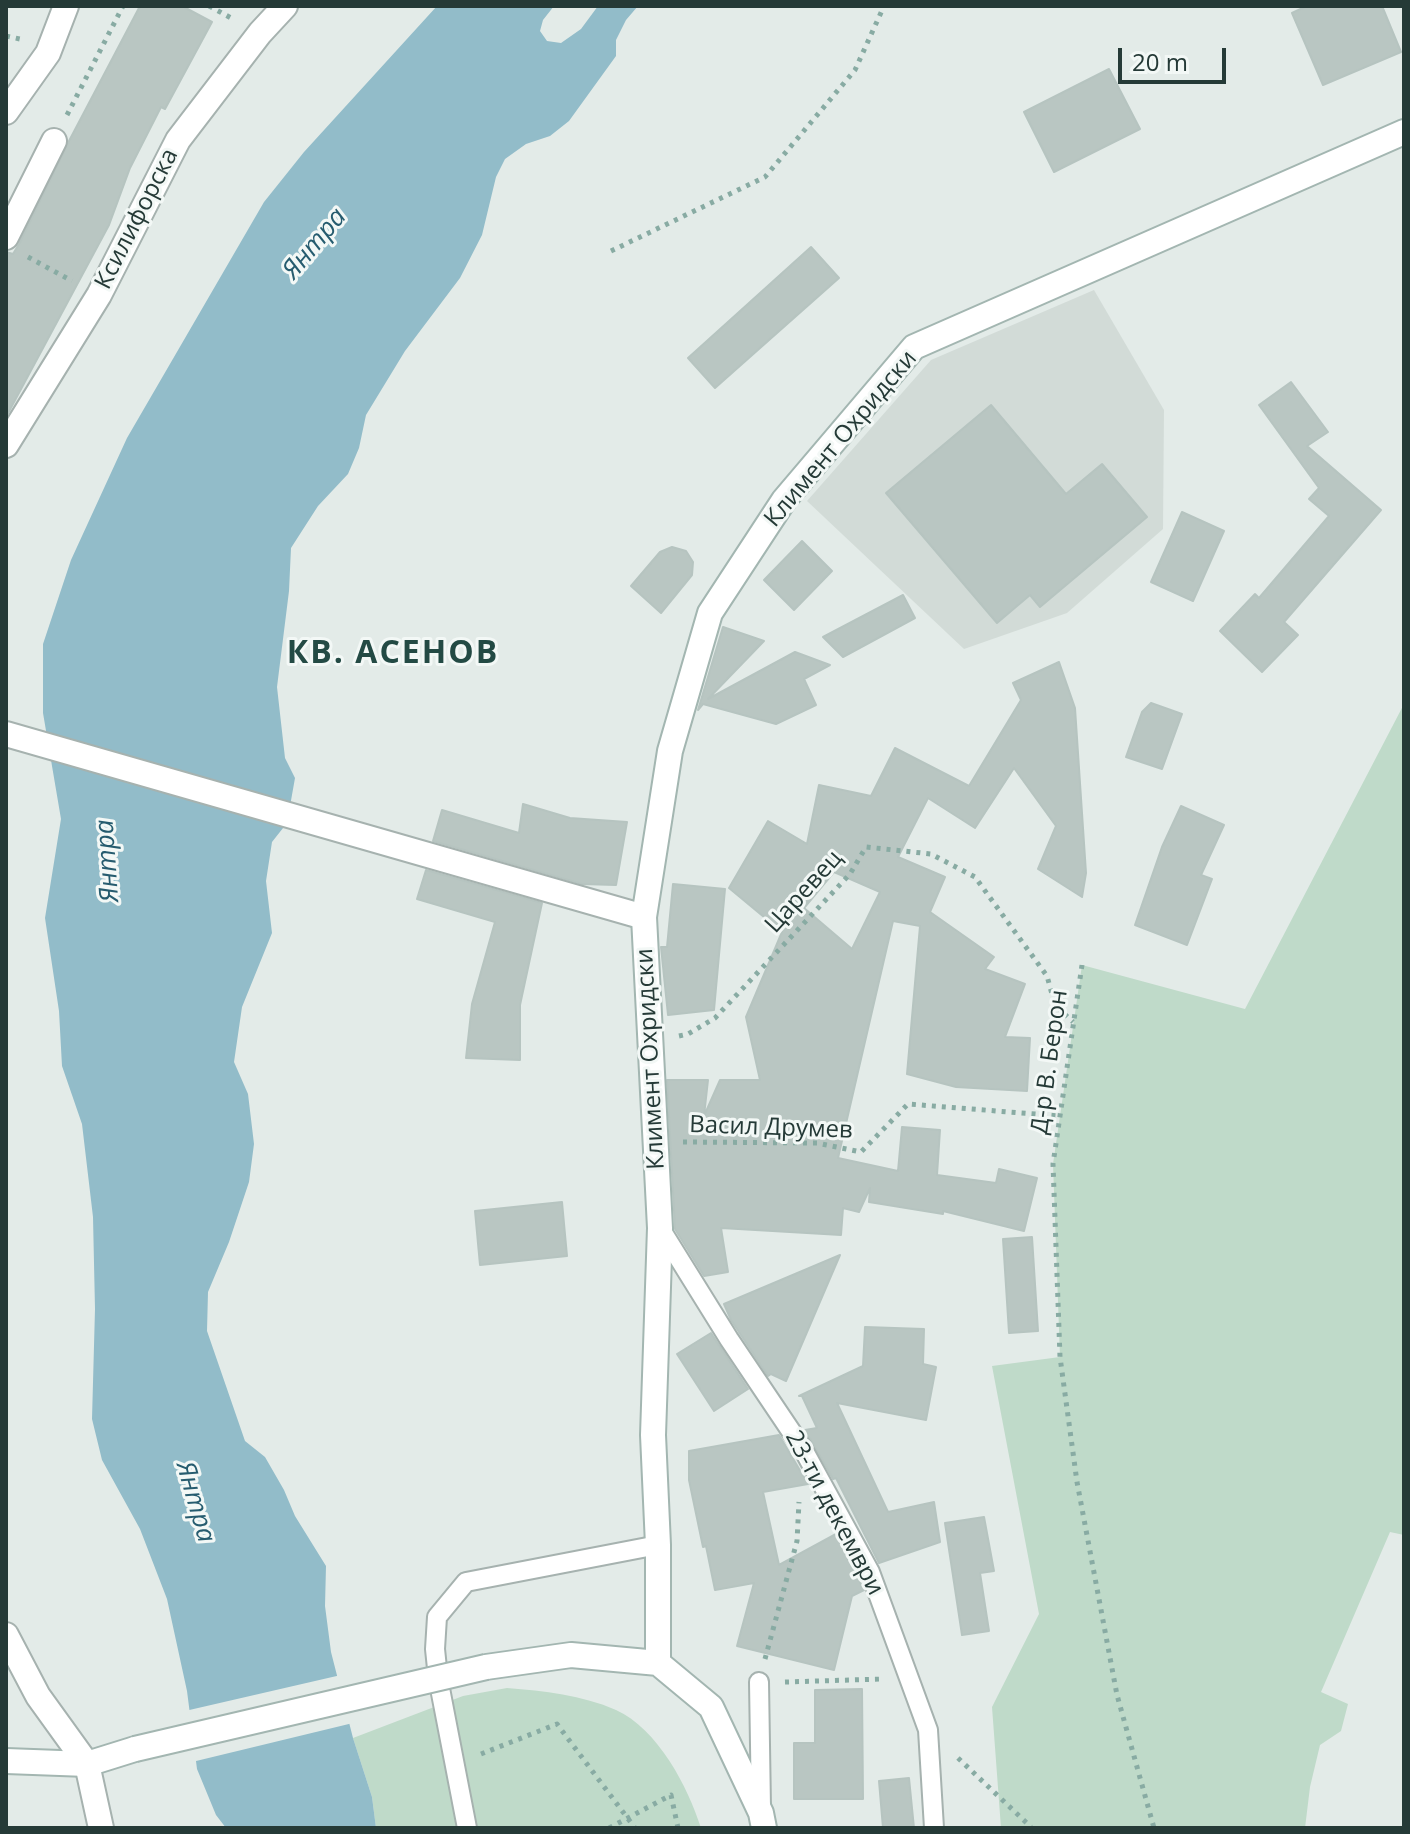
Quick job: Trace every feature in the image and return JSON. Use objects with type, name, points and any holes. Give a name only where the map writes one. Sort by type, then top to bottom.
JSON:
[{"type":"street","points":[[6,112],[48,53],[66,6]]},
{"type":"street","name":"Ксилифорска","points":[[6,445],[99,295],[178,140],[260,33],[285,6]]},
{"type":"street","name":"Климент Охридски","points":[[658,1663],[658,1545],[653,1435],[660,1228],[644,917],[670,751],[710,613],[784,500],[914,347],[1404,132]]},
{"type":"street","points":[[13,245],[54,141]]},
{"type":"street","points":[[6,734],[644,917]]},
{"type":"street","points":[[6,1635],[38,1696],[87,1764],[101,1828]]},
{"type":"street","points":[[6,1761],[87,1764],[135,1749],[486,1667],[571,1655],[658,1663],[711,1707],[762,1821]]},
{"type":"lane","name":"23-ти декември","points":[[660,1228],[803,1449],[870,1572],[928,1730],[934,1828]]},
{"type":"lane","points":[[467,1828],[435,1649],[437,1617],[466,1582],[658,1545]]},
{"type":"lane","points":[[759,1682],[762,1821]]},
{"type":"path","points":[[54,141],[123,6]]},
{"type":"path","points":[[611,251],[765,177],[855,70],[884,6]]},
{"type":"path","points":[[13,245],[99,295]]},
{"type":"path","name":"Царевец","points":[[649,1043],[688,1034],[715,1018],[850,874],[866,847],[931,854],[975,877],[1047,976],[1055,1005],[1074,1022]]},
{"type":"path","name":"Д-р В. Берон","points":[[1082,965],[1053,1164],[1060,1357],[1077,1482],[1117,1695],[1154,1828]]},
{"type":"path","name":"Васил Друмев","points":[[654,1142],[817,1143],[861,1152],[908,1104],[1060,1116]]},
{"type":"path","points":[[803,1449],[797,1541],[759,1682],[910,1679]]},
{"type":"path","points":[[454,1765],[557,1724],[635,1828]]},
{"type":"path","points":[[928,1730],[1031,1827]]},
{"type":"path","points":[[609,1828],[671,1795],[678,1828]]},
{"type":"shaded area","points":[[1094,290],[1164,410],[1163,529],[1067,613],[964,649],[807,501],[931,360]]},
{"type":"green space","points":[[1404,704],[1404,1535],[1390,1532],[1321,1692],[1348,1704],[1341,1731],[1320,1745],[1305,1828],[1001,1828],[992,1707],[1039,1614],[992,1366],[1060,1357],[1053,1164],[1082,965],[1245,1009]]},
{"type":"green space","points":[[507,1688],[576,1697],[616,1710],[631,1719],[658,1745],[669,1761],[688,1795],[701,1828],[376,1828],[372,1797],[353,1738],[463,1696]]},
{"type":"water","name":"Янтра","points":[[437,6],[554,6],[543,20],[540,31],[547,41],[561,43],[581,29],[598,6],[638,6],[626,20],[616,40],[616,56],[569,121],[550,136],[526,144],[505,159],[496,177],[482,235],[460,278],[405,351],[366,415],[359,448],[348,474],[318,506],[291,548],[277,687],[285,758],[295,778],[287,823],[272,842],[266,881],[272,933],[242,1007],[234,1062],[248,1094],[254,1144],[249,1182],[208,1292],[207,1331],[245,1441],[265,1457],[295,1516],[326,1566],[325,1606],[331,1652],[372,1797],[376,1828],[226,1828],[216,1815],[197,1769],[187,1691],[167,1599],[140,1529],[102,1460],[92,1419],[95,1309],[93,1217],[82,1124],[62,1066],[59,1011],[45,918],[61,819],[43,713],[43,644],[71,560],[127,438],[264,202],[304,152]]},
{"type":"pier","points":[[341,1675],[353,1723],[192,1762],[185,1711]]},
{"type":"building","points":[[140,6],[182,6],[212,22],[165,109],[161,107],[130,168],[109,225],[6,417],[6,252],[13,254],[19,244]]},
{"type":"building","points":[[1307,6],[1382,6],[1401,52],[1323,85],[1292,13]]},
{"type":"building","points":[[1109,69],[1140,129],[1054,172],[1024,112]]},
{"type":"building","points":[[811,247],[839,278],[715,388],[688,358]]},
{"type":"building","points":[[1291,382],[1328,432],[1307,446],[1381,510],[1284,622],[1298,635],[1262,672],[1220,631],[1255,594],[1259,598],[1329,516],[1309,499],[1319,488],[1259,405]]},
{"type":"building","points":[[991,405],[1066,494],[1102,464],[1147,517],[1040,607],[1030,595],[997,623],[886,493]]},
{"type":"building","points":[[1182,512],[1224,531],[1193,601],[1151,582]]},
{"type":"building","points":[[802,541],[832,571],[794,610],[764,580]]},
{"type":"building","points":[[672,547],[686,551],[693,562],[692,575],[661,613],[631,586],[660,552]]},
{"type":"building","points":[[903,595],[915,618],[843,657],[823,637]]},
{"type":"building","points":[[723,627],[764,641],[708,699],[795,652],[830,665],[804,679],[816,705],[776,724],[703,704],[698,710]]},
{"type":"building","points":[[1059,662],[1075,708],[1086,873],[1082,897],[1038,869],[1056,826],[1014,768],[975,828],[928,798],[898,857],[945,877],[930,912],[994,957],[985,969],[1025,984],[1005,1037],[1030,1038],[1027,1091],[956,1087],[907,1074],[920,926],[893,921],[838,1158],[898,1171],[902,1127],[940,1130],[937,1175],[996,1183],[999,1169],[1037,1178],[1024,1231],[943,1211],[943,1214],[869,1202],[870,1188],[859,1212],[843,1208],[841,1235],[721,1228],[728,1272],[704,1276],[675,1229],[667,1080],[708,1080],[704,1116],[720,1080],[760,1080],[746,1017],[782,932],[729,888],[768,821],[807,844],[819,785],[871,796],[895,748],[969,786],[1021,700],[1013,683]],"holes":[[[834,872],[880,892],[852,949],[804,908]]]},
{"type":"building","points":[[1151,703],[1182,714],[1162,769],[1126,757],[1142,712]]},
{"type":"building","points":[[523,804],[570,818],[627,822],[616,885],[582,884],[433,841],[442,810],[519,833]]},
{"type":"building","points":[[1181,806],[1224,825],[1201,875],[1212,879],[1187,945],[1135,925],[1162,847]]},
{"type":"building","points":[[426,870],[542,903],[520,1005],[520,1060],[466,1058],[472,1004],[495,922],[417,899]]},
{"type":"building","points":[[673,884],[725,889],[714,1010],[668,1015],[661,947],[667,947]]},
{"type":"building","points":[[562,1202],[567,1256],[480,1265],[475,1211]]},
{"type":"building","points":[[1032,1237],[1038,1331],[1009,1333],[1003,1239]]},
{"type":"building","points":[[840,1255],[786,1381],[771,1374],[768,1376],[724,1304]]},
{"type":"building","points":[[865,1327],[924,1329],[923,1364],[936,1367],[926,1420],[837,1403],[888,1512],[934,1502],[940,1542],[879,1563],[836,1478],[833,1479],[805,1430],[817,1428],[802,1396],[799,1396],[863,1366]]},
{"type":"building","points":[[711,1333],[748,1389],[714,1411],[677,1354]]},
{"type":"building","points":[[779,1435],[808,1484],[763,1492],[779,1565],[836,1534],[864,1590],[852,1596],[834,1670],[737,1646],[754,1583],[715,1590],[706,1546],[703,1547],[689,1480],[689,1451]]},
{"type":"building","points":[[984,1517],[994,1571],[980,1573],[989,1631],[962,1635],[945,1523]]},
{"type":"building","points":[[862,1689],[863,1799],[794,1799],[794,1743],[815,1743],[815,1690]]},
{"type":"building","points":[[909,1778],[914,1828],[883,1828],[879,1781]]},
{"type":"district","name":"КВ. АСЕНОВ","points":[[393,654]]}]
